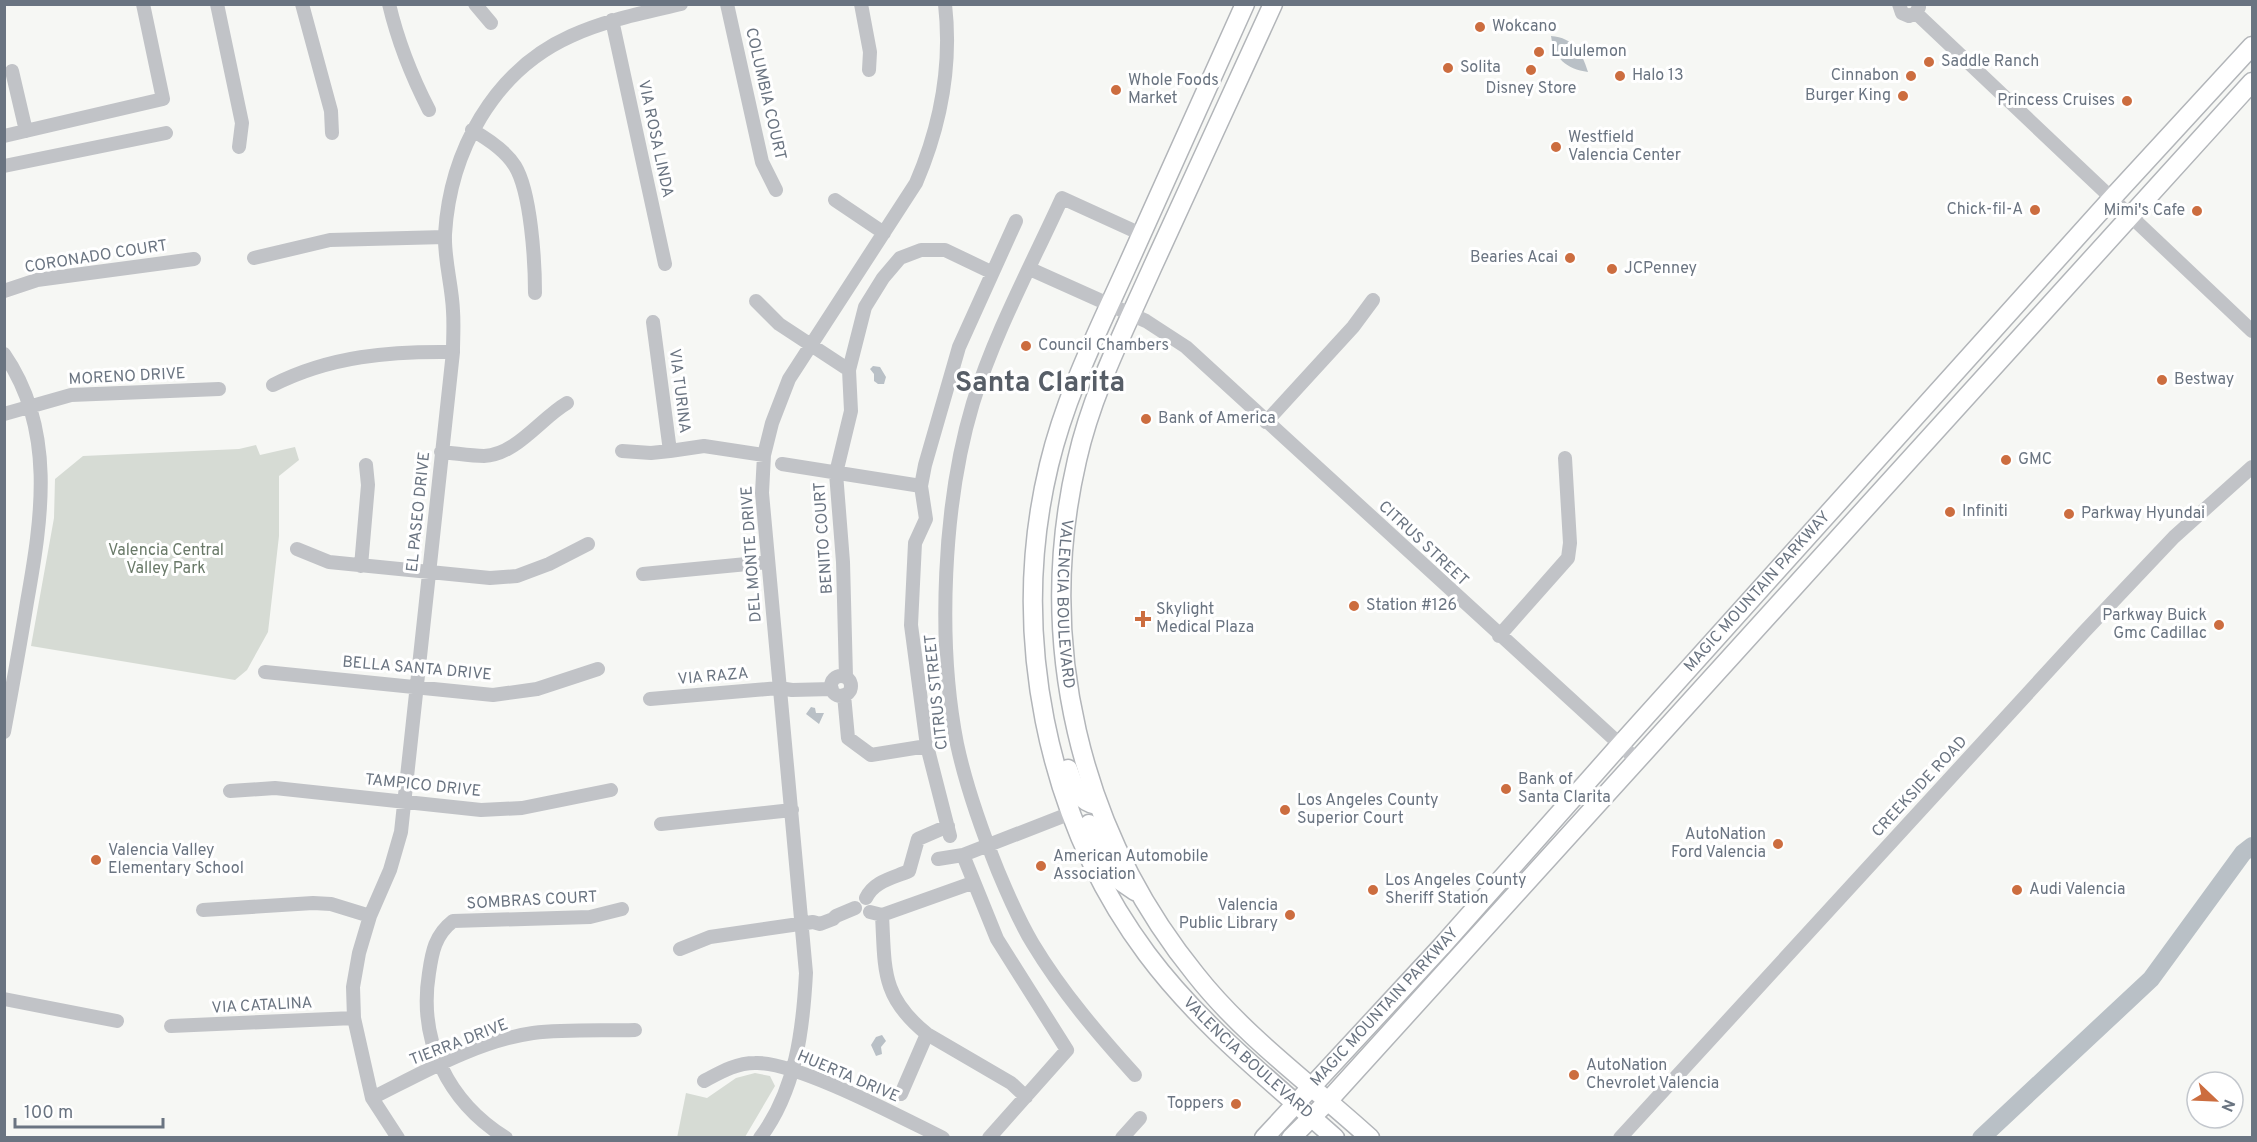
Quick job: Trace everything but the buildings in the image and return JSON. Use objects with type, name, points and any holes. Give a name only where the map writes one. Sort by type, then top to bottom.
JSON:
[{"type":"main road","name":"VALENCIA BOULEVARD","points":[[1245,4],[1081,367],[1059,430],[1043,495],[1033,579],[1036,663],[1051,748],[1071,813],[1108,894],[1148,955],[1230,1047],[1335,1137]]},
{"type":"main road","name":"VALENCIA BOULEVARD","points":[[1273,4],[1131,315],[1088,420],[1077,458],[1065,531],[1061,614],[1067,680],[1077,735],[1097,806],[1139,894],[1198,978],[1247,1029],[1370,1137]]},
{"type":"main road","name":"MAGIC MOUNTAIN PARKWAY","points":[[1264,1137],[1313,1088],[2113,197],[2253,46]]},
{"type":"main road","name":"MAGIC MOUNTAIN PARKWAY","points":[[1291,1137],[1329,1100],[2253,82]]},
{"type":"main road","points":[[1890,482],[1887,470],[1929,421],[1947,384]]},
{"type":"main road","points":[[1059,430],[1062,453],[1049,522],[1055,528],[1065,531]]},
{"type":"main road","points":[[1051,748],[1060,753],[1066,761],[1080,797],[1084,802],[1097,806]]},
{"type":"main road","points":[[1071,813],[1087,820],[1116,878],[1139,894]]},
{"type":"street","points":[[4,136],[163,99],[143,4]]},
{"type":"street","points":[[217,4],[242,123],[239,147]]},
{"type":"street","points":[[302,4],[331,111],[332,133]]},
{"type":"street","points":[[389,4],[398,40],[412,78],[429,110]]},
{"type":"street","points":[[475,4],[491,23]]},
{"type":"street","name":"EL PASEO DRIVE","points":[[398,1137],[372,1098],[354,1018],[353,987],[359,953],[370,916],[397,848],[405,800],[453,352],[453,311],[445,237],[452,180],[472,130],[484,110],[521,68],[570,36],[612,20],[681,4]]},
{"type":"street","name":"COLUMBIA COURT","points":[[728,4],[762,162],[776,190]]},
{"type":"street","points":[[861,4],[870,52],[869,70]]},
{"type":"street","name":"DEL MONTE DRIVE","points":[[760,1137],[781,1101],[793,1071],[804,1014],[810,923],[792,810],[779,688],[762,493],[764,454],[778,402],[810,347],[916,183],[936,124],[946,65],[945,4]]},
{"type":"street","points":[[1899,4],[1905,15],[1918,9],[2253,331]]},
{"type":"street","name":"VIA ROSA LINDA","points":[[612,20],[665,264]]},
{"type":"street","points":[[12,71],[26,131]]},
{"type":"street","points":[[472,130],[506,154],[521,179],[535,260],[535,293]]},
{"type":"street","points":[[4,166],[166,132]]},
{"type":"street","name":"CITRUS STREET","points":[[1135,1076],[1087,1023],[1032,942],[988,846],[957,744],[947,651],[947,566],[960,463],[972,405],[1003,322],[1062,198],[1141,234]]},
{"type":"street","points":[[835,200],[884,233]]},
{"type":"street","points":[[1016,221],[991,272],[959,348],[921,486],[926,519],[915,543],[911,625],[927,746],[949,831],[918,839],[909,871],[870,889],[885,974],[893,997],[927,1034],[1011,1083],[1026,1097]]},
{"type":"street","points":[[254,258],[330,240],[445,237]]},
{"type":"street","name":"BENITO COURT","points":[[927,746],[872,755],[848,738],[839,685],[843,562],[836,473],[851,411],[849,370],[865,307],[883,278],[900,258],[921,250],[945,250],[991,272]]},
{"type":"street","name":"CORONADO COURT","points":[[4,291],[37,280],[194,259]]},
{"type":"street","name":"CITRUS STREET","points":[[1030,269],[1131,315],[1163,331],[1186,347],[1637,760]]},
{"type":"street","points":[[1266,422],[1353,327],[1373,300]]},
{"type":"street","points":[[756,301],[778,324],[810,347],[849,370]]},
{"type":"street","name":"VIA TURINA","points":[[622,451],[651,453],[670,451],[653,322]]},
{"type":"street","points":[[273,385],[297,373],[361,356],[401,351],[453,352]]},
{"type":"street","points":[[4,354],[30,407],[42,463],[42,512],[4,732]]},
{"type":"street","name":"MORENO DRIVE","points":[[4,414],[81,394],[219,389]]},
{"type":"street","points":[[441,452],[485,456],[502,452],[552,412],[567,403]]},
{"type":"street","points":[[670,451],[704,446],[764,454]]},
{"type":"street","points":[[1499,636],[1568,558],[1570,543],[1565,458]]},
{"type":"street","points":[[782,464],[921,486]]},
{"type":"street","points":[[361,566],[368,485],[366,465]]},
{"type":"street","name":"CREEKSIDE ROAD","points":[[1620,1137],[2084,632],[2174,537],[2253,466]]},
{"type":"street","points":[[297,549],[329,562],[490,578],[517,576],[549,564],[588,544]]},
{"type":"street","points":[[643,574],[768,562]]},
{"type":"street","name":"BELLA SANTA DRIVE","points":[[265,672],[493,694],[537,689],[598,669]]},
{"type":"street","name":"VIA RAZA","points":[[650,699],[839,685]]},
{"type":"street","name":"TAMPICO DRIVE","points":[[231,791],[275,788],[405,800],[481,810],[522,808],[611,790]]},
{"type":"street","points":[[661,824],[792,810]]},
{"type":"street","points":[[938,859],[963,855],[1071,813]]},
{"type":"street","points":[[963,855],[972,883],[997,939],[1067,1050],[989,1137]]},
{"type":"street","points":[[680,949],[710,938],[810,923],[819,918],[855,908],[858,900],[873,908],[972,883]]},
{"type":"street","points":[[203,910],[313,903],[350,909],[370,916]]},
{"type":"street","name":"SOMBRAS COURT","points":[[506,1137],[486,1126],[465,1106],[446,1080],[429,1034],[425,998],[432,954],[440,931],[453,921],[590,917],[622,909]]},
{"type":"street","points":[[4,999],[117,1021]]},
{"type":"street","name":"VIA CATALINA","points":[[171,1026],[354,1018]]},
{"type":"street","name":"TIERRA DRIVE","points":[[372,1098],[440,1065],[503,1040],[534,1033],[635,1030]]},
{"type":"street","points":[[901,1094],[927,1034]]},
{"type":"street","name":"HUERTA DRIVE","points":[[704,1081],[730,1066],[757,1062],[793,1071],[943,1137]]},
{"type":"street","points":[[1122,1137],[1140,1118]]},
{"type":"green space","name":"Valencia Central Valley Park","points":[[256,445],[260,455],[295,447],[299,460],[279,476],[279,536],[268,632],[247,670],[235,680],[31,646],[54,518],[55,479],[83,456],[239,449]]},
{"type":"green space","points":[[755,1073],[770,1076],[775,1086],[745,1137],[677,1138],[686,1093],[707,1098],[736,1078]]},
{"type":"shaded area","points":[[1551,36],[1566,40],[1576,47],[1588,72],[1573,68],[1562,61],[1555,50]]},
{"type":"shaded area","points":[[873,366],[880,367],[886,377],[884,384],[874,381],[874,374],[870,369]]},
{"type":"shaded area","points":[[811,707],[815,708],[816,713],[824,713],[819,724],[806,714]]},
{"type":"shaded area","points":[[882,1035],[886,1041],[881,1047],[882,1054],[876,1056],[871,1045],[876,1037]]},
{"type":"waterway","points":[[1981,1138],[2151,979],[2243,853],[2252,846]]},
{"type":"place","name":"Wokcano","points":[[1480,27]]},
{"type":"place","name":"Lululemon","points":[[1539,52]]},
{"type":"place","name":"Saddle Ranch","points":[[1929,62]]},
{"type":"place","name":"Solita","points":[[1448,68]]},
{"type":"place","name":"Disney Store","points":[[1531,70]]},
{"type":"place","name":"Halo 13","points":[[1620,76]]},
{"type":"place","name":"Cinnabon","points":[[1911,76]]},
{"type":"place","name":"Whole Foods Market","points":[[1116,90]]},
{"type":"place","name":"Burger King","points":[[1903,96]]},
{"type":"place","name":"Princess Cruises","points":[[2127,101]]},
{"type":"place","name":"Westfield Valencia Center","points":[[1556,147]]},
{"type":"place","name":"Chick-fil-A","points":[[2035,210]]},
{"type":"place","name":"Mimi's Cafe","points":[[2197,211]]},
{"type":"place","name":"Bearies Acai","points":[[1570,258]]},
{"type":"place","name":"JCPenney","points":[[1612,269]]},
{"type":"place","name":"Council Chambers","points":[[1026,346]]},
{"type":"place","name":"Bestway","points":[[2162,380]]},
{"type":"place","name":"Bank of America","points":[[1146,419]]},
{"type":"place","name":"GMC","points":[[2006,460]]},
{"type":"place","name":"Infiniti","points":[[1950,512]]},
{"type":"place","name":"Parkway Hyundai","points":[[2069,514]]},
{"type":"place","name":"Station #126","points":[[1354,606]]},
{"type":"place","name":"Skylight Medical Plaza","points":[[1143,619]]},
{"type":"place","name":"Parkway Buick Gmc Cadillac","points":[[2219,625]]},
{"type":"place","name":"Bank of Santa Clarita","points":[[1506,789]]},
{"type":"place","name":"Los Angeles County Superior Court","points":[[1285,810]]},
{"type":"place","name":"AutoNation Ford Valencia","points":[[1778,844]]},
{"type":"place","name":"Valencia Valley Elementary School","points":[[96,860]]},
{"type":"place","name":"American Automobile Association","points":[[1041,866]]},
{"type":"place","name":"Los Angeles County Sheriff Station","points":[[1373,890]]},
{"type":"place","name":"Audi Valencia","points":[[2017,890]]},
{"type":"place","name":"Valencia Public Library","points":[[1290,915]]},
{"type":"place","name":"AutoNation Chevrolet Valencia","points":[[1574,1075]]},
{"type":"place","name":"Toppers","points":[[1236,1104]]},
{"type":"district","name":"Santa Clarita","points":[[1040,384]]}]
